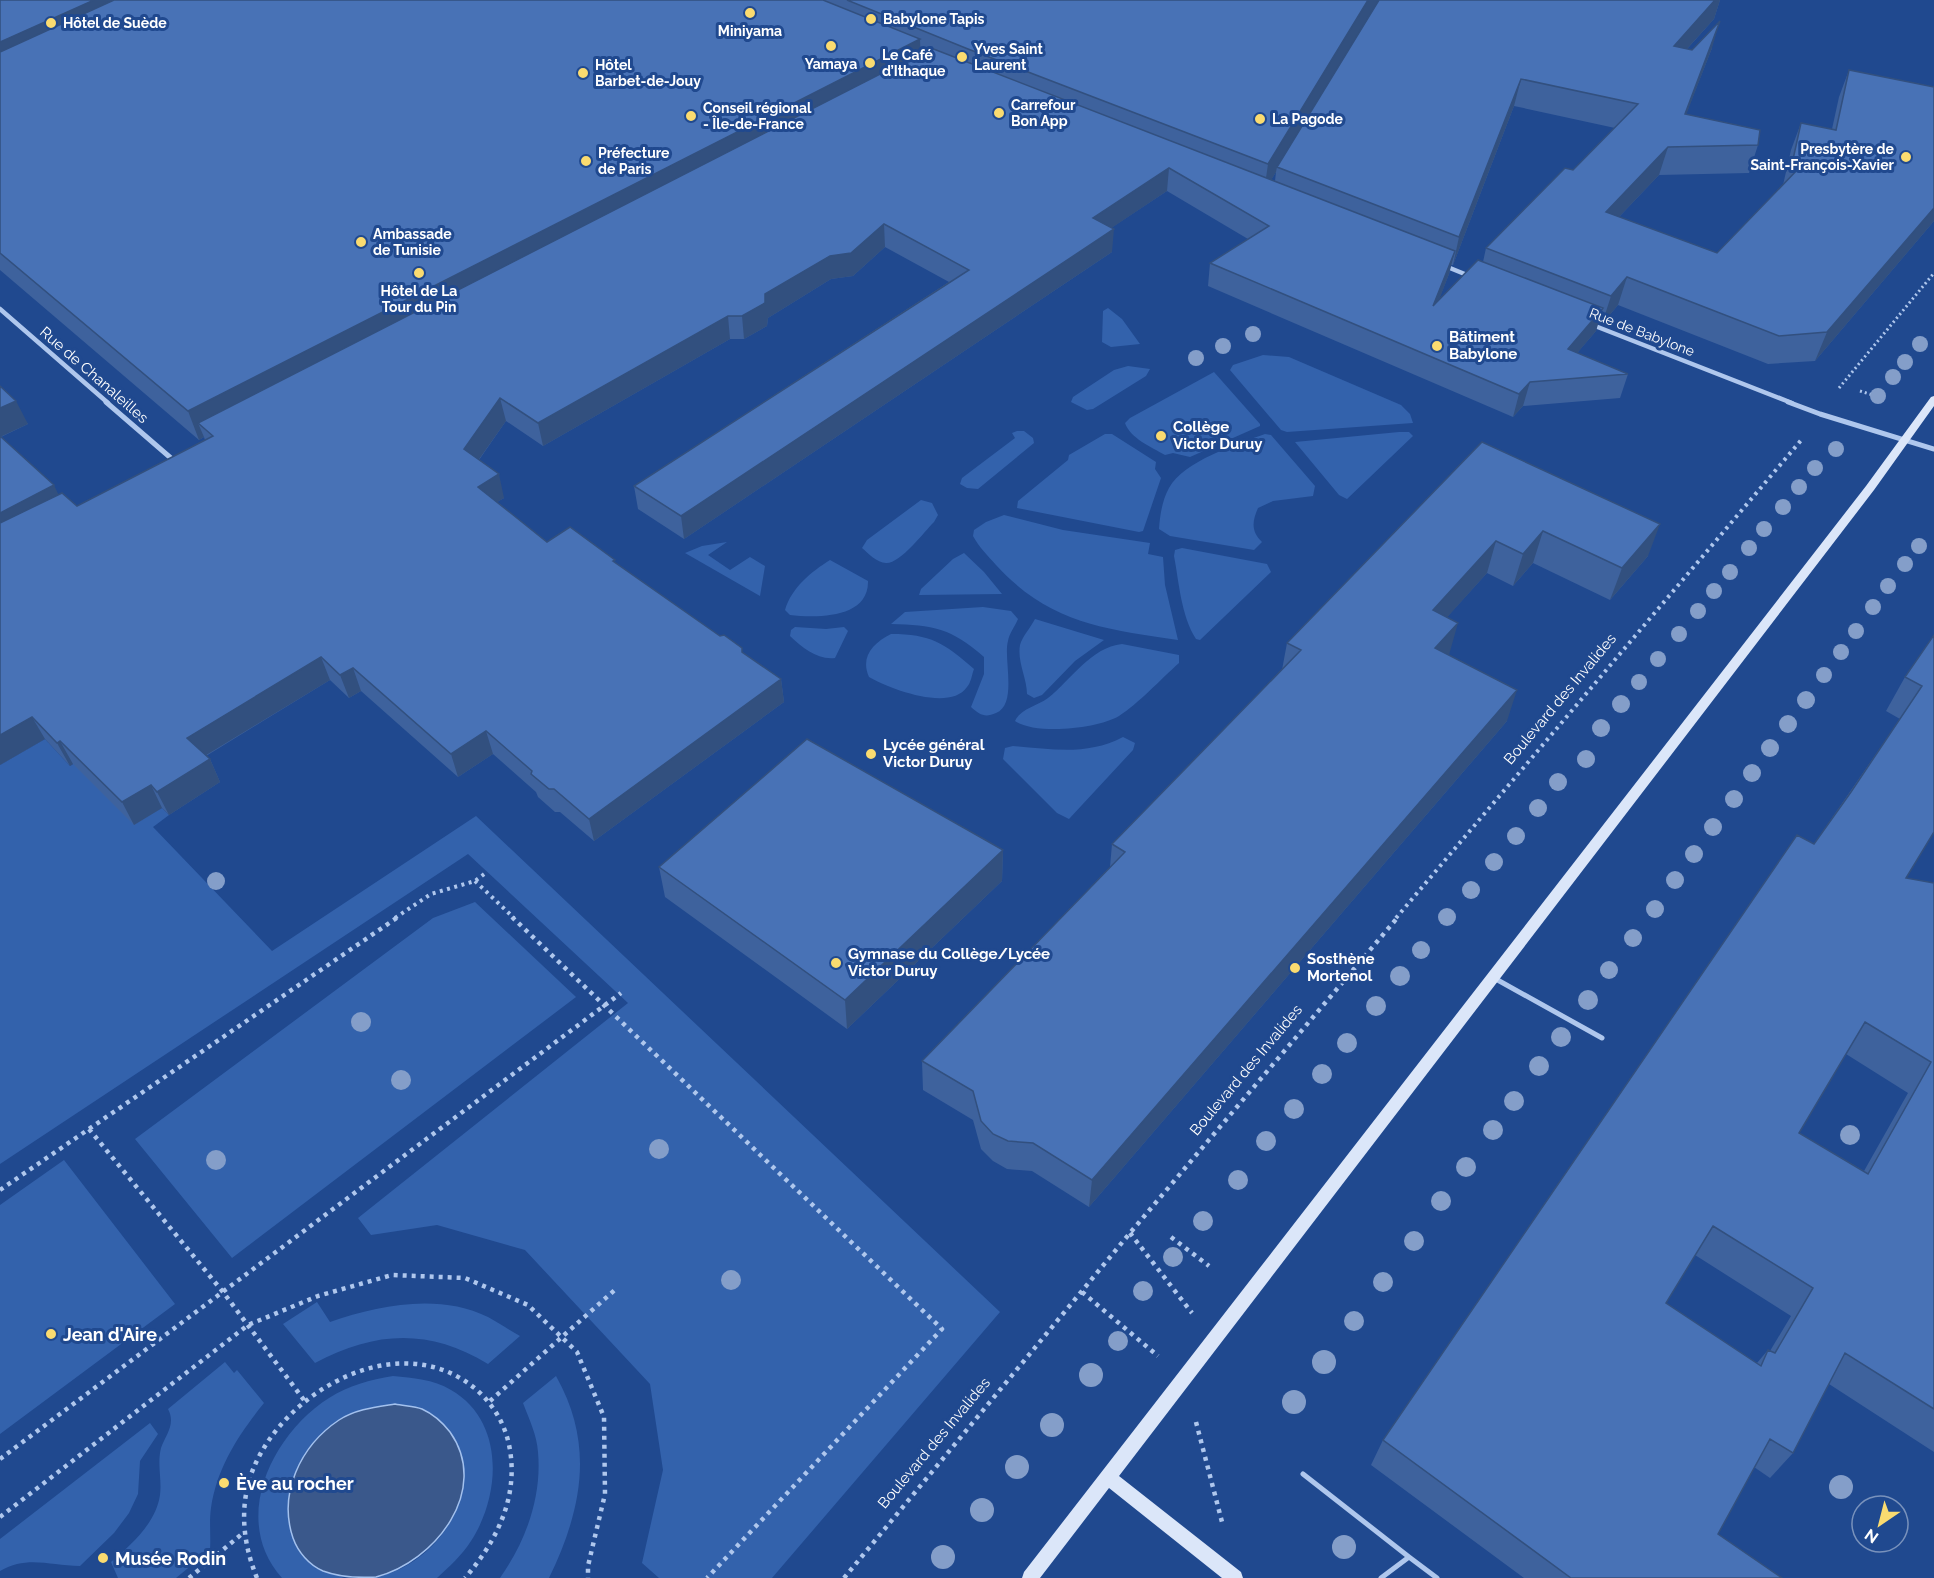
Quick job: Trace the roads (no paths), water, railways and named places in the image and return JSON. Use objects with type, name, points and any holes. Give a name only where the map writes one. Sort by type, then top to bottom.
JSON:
[{"type":"main road","points":[[1030,1578],[1863,498],[1934,399]]},
{"type":"main road","points":[[1108,1477],[1235,1578]]},
{"type":"street","points":[[1433,262],[1477,279]]},
{"type":"street","name":"Rue de Chanaleilles","points":[[0,309],[172,459]]},
{"type":"street","name":"Rue de Babylone","points":[[1582,321],[1820,414],[1934,448]]},
{"type":"street","points":[[162,464],[181,454]]},
{"type":"lane","points":[[1493,977],[1602,1038]]},
{"type":"lane","points":[[1303,1474],[1437,1578]]},
{"type":"lane","points":[[1381,1578],[1409,1557]]},
{"type":"place","name":"Miniyama","points":[[750,13]]},
{"type":"place","name":"Babylone Tapis","points":[[871,19]]},
{"type":"place","name":"Hôtel de Suède","points":[[51,23]]},
{"type":"place","name":"Yamaya","points":[[831,46]]},
{"type":"place","name":"Yves Saint Laurent","points":[[962,57]]},
{"type":"place","name":"Le Café d’Ithaque","points":[[870,63]]},
{"type":"place","name":"Hôtel Barbet-de-Jouy","points":[[583,73]]},
{"type":"place","name":"Carrefour Bon App","points":[[999,113]]},
{"type":"place","name":"Conseil régional - Île-de-France","points":[[691,116]]},
{"type":"place","name":"La Pagode","points":[[1260,119]]},
{"type":"place","name":"Presbytère de Saint-François-Xavier","points":[[1906,157]]},
{"type":"place","name":"Préfecture de Paris","points":[[586,161]]},
{"type":"place","name":"Ambassade de Tunisie","points":[[361,242]]},
{"type":"place","name":"Hôtel de La Tour du Pin","points":[[419,273]]},
{"type":"place","name":"Bâtiment Babylone","points":[[1437,346]]},
{"type":"place","name":"Collège Victor Duruy","points":[[1161,436]]},
{"type":"place","name":"Lycée général Victor Duruy","points":[[871,754]]},
{"type":"place","name":"Gymnase du Collège/Lycée Victor Duruy","points":[[836,963]]},
{"type":"place","name":"Sosthène Mortenol","points":[[1295,968]]},
{"type":"place","name":"Jean d'Aire","points":[[51,1334]]},
{"type":"place","name":"Ève au rocher","points":[[224,1483]]},
{"type":"place","name":"Musée Rodin","points":[[103,1558]]}]
